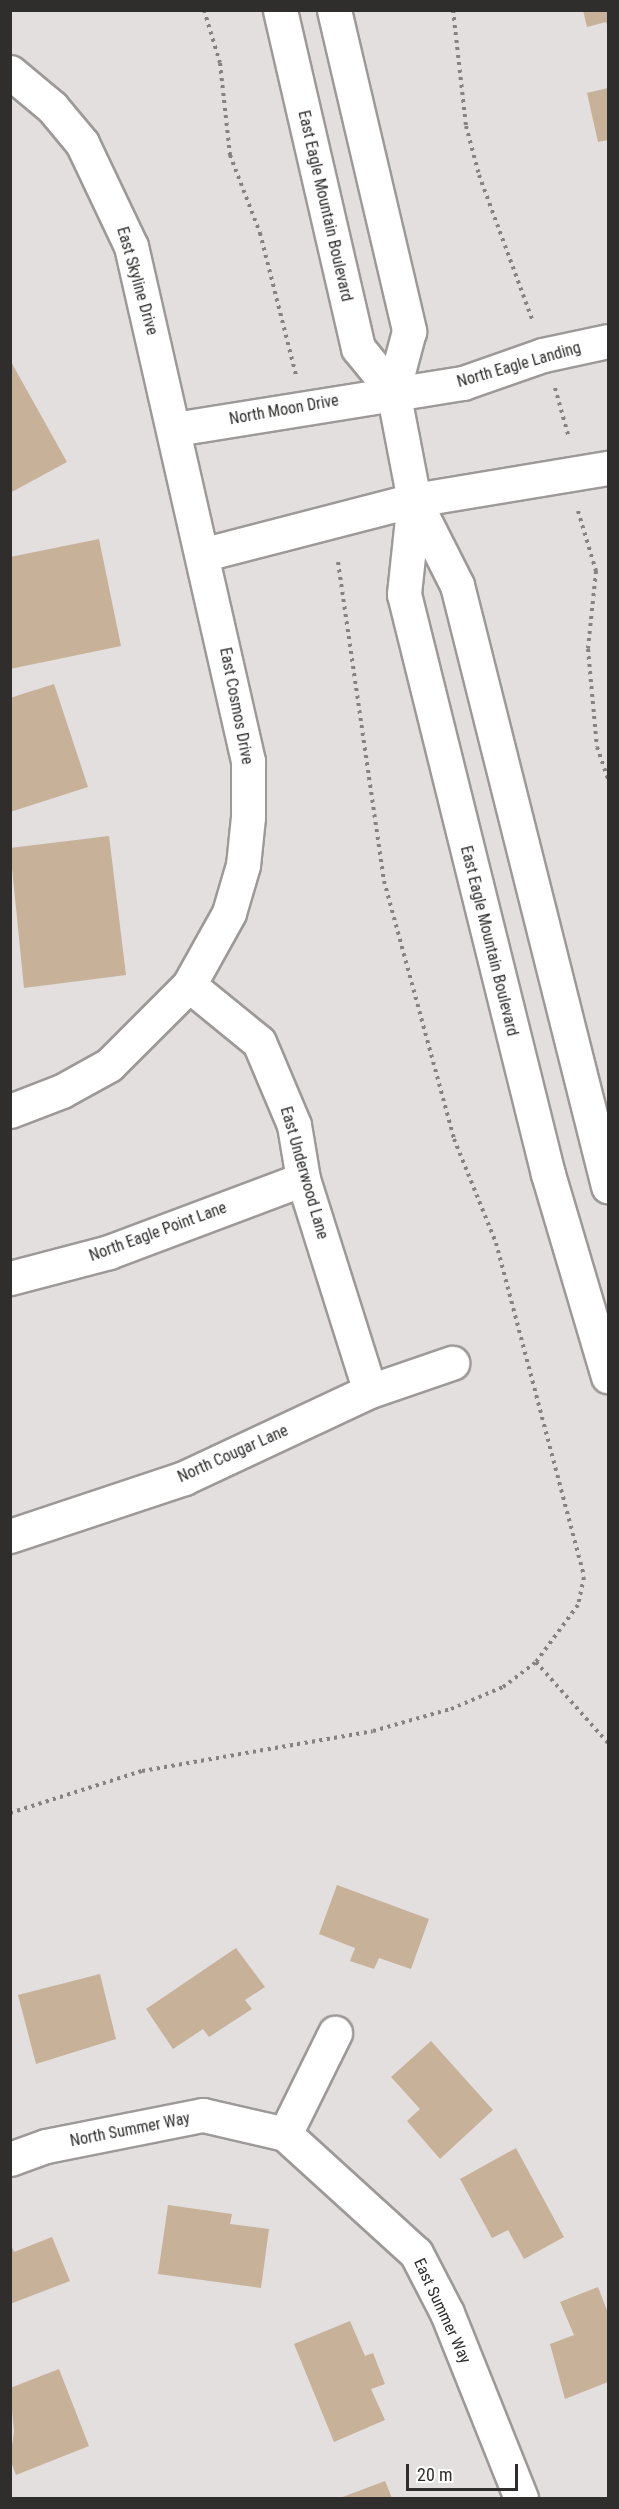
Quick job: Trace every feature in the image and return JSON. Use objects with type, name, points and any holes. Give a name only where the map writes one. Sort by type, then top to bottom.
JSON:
[{"type":"street","name":"East Eagle Mountain Boulevard","points":[[280,10],[358,348],[393,391]]},
{"type":"street","name":"East Eagle Mountain Boulevard","points":[[334,10],[409,330],[393,391],[414,500],[457,585],[609,1186]]},
{"type":"street","name":"East Skyline Drive","points":[[10,72],[52,107],[82,143],[110,197],[131,246],[190,489]]},
{"type":"street","name":"North Eagle Landing","points":[[393,391],[463,383],[543,355],[609,341]]},
{"type":"street","name":"North Moon Drive","points":[[175,429],[393,391]]},
{"type":"street","points":[[204,554],[414,500],[609,468]]},
{"type":"street","name":"East Cosmos Drive","points":[[10,1111],[62,1091],[109,1065],[189,985],[229,913],[243,866],[249,817],[248,761],[190,489]]},
{"type":"street","name":"East Eagle Mountain Boulevard","points":[[414,500],[404,594],[548,1174],[609,1376]]},
{"type":"street","name":"East Underwood Lane","points":[[189,985],[259,1042],[294,1125],[303,1179],[370,1391]]},
{"type":"street","name":"North Eagle Point Lane","points":[[10,1278],[109,1252],[303,1179]]},
{"type":"street","name":"North Cougar Lane","points":[[10,1536],[184,1478],[370,1391],[452,1364]]},
{"type":"street","points":[[285,2134],[335,2033]]},
{"type":"street","name":"North Summer Way","points":[[10,2158],[46,2146],[203,2115],[285,2134]]},
{"type":"street","name":"East Summer Way","points":[[285,2134],[416,2253],[447,2313],[521,2499]]},
{"type":"path","points":[[204,10],[220,63],[230,155],[260,233],[298,383]]},
{"type":"path","points":[[453,10],[466,126],[479,175],[534,325]]},
{"type":"path","points":[[552,379],[569,429],[569,446]]},
{"type":"path","points":[[578,511],[596,571],[588,649],[597,747],[609,779]]},
{"type":"path","points":[[10,1813],[142,1771],[384,1728],[503,1687],[536,1662],[578,1605],[584,1577],[496,1243],[454,1139],[384,881],[338,562]]},
{"type":"path","points":[[536,1662],[609,1743]]},
{"type":"building","points":[[583,10],[608,10],[608,28],[606,22],[587,27]]},
{"type":"building","points":[[608,88],[608,140],[598,142],[587,93]]},
{"type":"building","points":[[10,360],[67,462],[10,493]]},
{"type":"building","points":[[99,539],[121,646],[10,669],[10,557]]},
{"type":"building","points":[[54,684],[88,787],[10,812],[10,698]]},
{"type":"building","points":[[109,836],[126,975],[24,988],[10,848]]},
{"type":"building","points":[[337,1885],[429,1919],[411,1969],[379,1958],[374,1969],[350,1961],[355,1948],[319,1934]]},
{"type":"building","points":[[236,1948],[265,1987],[245,2000],[252,2009],[209,2037],[203,2029],[173,2049],[146,2009]]},
{"type":"building","points":[[100,1974],[116,2039],[36,2064],[18,1995]]},
{"type":"building","points":[[431,2041],[493,2110],[440,2159],[407,2121],[420,2109],[391,2077]]},
{"type":"building","points":[[516,2148],[564,2237],[524,2259],[508,2230],[492,2238],[460,2179]]},
{"type":"building","points":[[168,2205],[232,2214],[230,2224],[269,2229],[261,2288],[158,2274]]},
{"type":"building","points":[[52,2237],[70,2281],[10,2304],[10,2242],[14,2252]]},
{"type":"building","points":[[598,2287],[608,2313],[608,2382],[565,2399],[550,2344],[574,2335],[560,2302]]},
{"type":"building","points":[[350,2321],[365,2356],[373,2353],[385,2384],[371,2389],[385,2420],[334,2442],[294,2344]]},
{"type":"building","points":[[59,2369],[89,2446],[16,2475],[10,2459],[14,2432],[10,2388]]},
{"type":"building","points":[[385,2481],[392,2498],[340,2498]]}]
